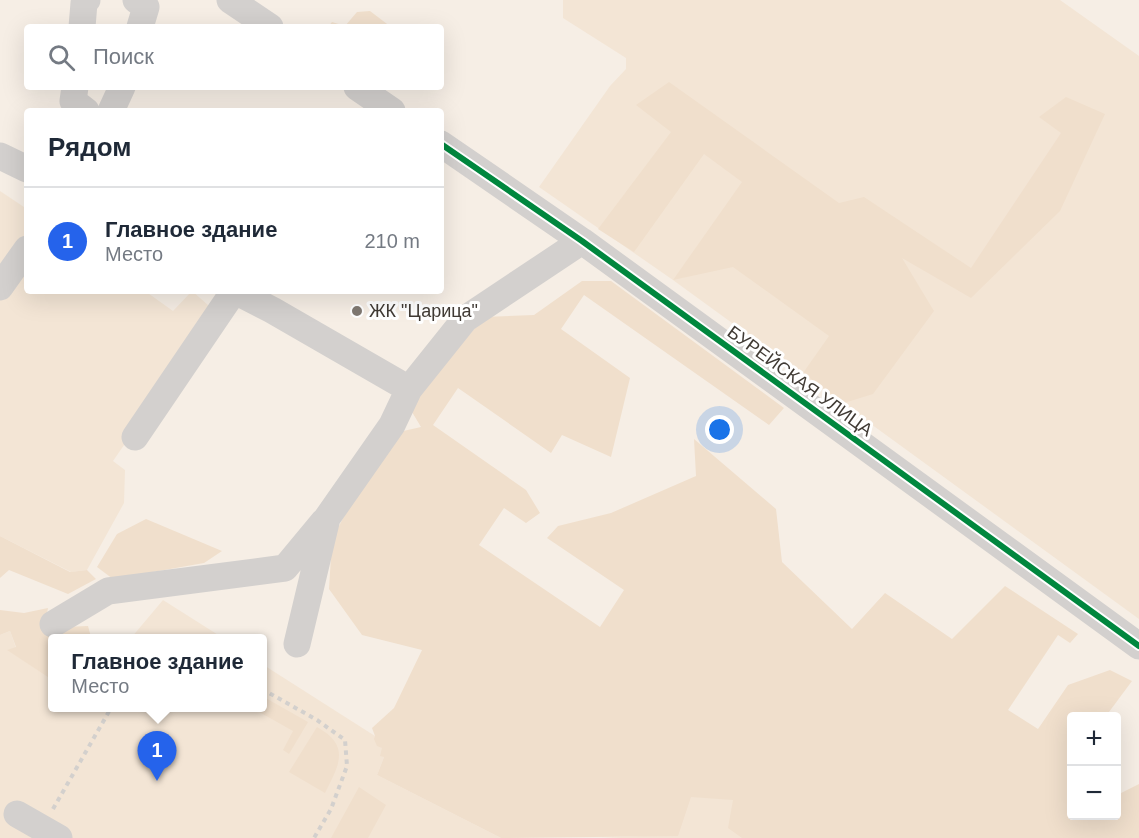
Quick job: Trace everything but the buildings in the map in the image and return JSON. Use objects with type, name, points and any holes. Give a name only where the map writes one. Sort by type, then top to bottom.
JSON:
[{"type":"street","points":[[82,24],[84,3],[87,0]]},
{"type":"street","points":[[136,0],[146,7],[141,24]]},
{"type":"street","points":[[230,0],[266,24]]},
{"type":"street","points":[[75,90],[74,101],[82,108]]},
{"type":"street","points":[[361,90],[388,108]]},
{"type":"street","name":"БУРЕЙСКАЯ УЛИЦА","points":[[444,146],[582,241],[1139,646]]},
{"type":"street","points":[[0,156],[24,168]]},
{"type":"street","points":[[53,624],[108,591],[285,568],[327,518],[392,425],[409,389],[465,319],[582,241]]},
{"type":"street","points":[[0,287],[24,253]]},
{"type":"street","points":[[135,437],[233,294]]},
{"type":"street","points":[[249,294],[278,300],[409,389]]},
{"type":"street","points":[[297,644],[327,518]]},
{"type":"street","points":[[17,814],[51,833]]},
{"type":"path","points":[[267,692],[317,720],[345,740],[347,766],[331,809],[314,838]]},
{"type":"path","points":[[51,833],[109,712]]},
{"type":"shaded area","points":[[563,0],[1060,0],[1139,56],[1139,619],[673,280],[539,187],[610,86],[626,69],[626,58],[563,18]]},
{"type":"shaded area","points":[[370,11],[387,24],[347,24],[357,12]]},
{"type":"shaded area","points":[[669,82],[839,203],[864,197],[971,268],[1061,133],[1039,117],[1066,97],[1105,114],[1060,211],[971,298],[902,258],[934,311],[873,394],[844,403],[803,373],[829,336],[733,267],[673,280],[742,182],[704,154],[634,252],[598,229],[671,132],[636,105]]},
{"type":"shaded area","points":[[0,191],[24,207],[24,294],[149,294],[173,311],[189,294],[195,294],[216,312],[113,461],[125,470],[124,503],[87,570],[71,572],[0,536]]},
{"type":"shaded area","points":[[582,281],[611,281],[784,408],[769,425],[584,295],[561,329],[630,378],[611,457],[562,435],[551,453],[458,388],[433,425],[526,490],[540,513],[526,523],[504,508],[479,545],[600,627],[624,590],[547,538],[558,526],[611,513],[696,476],[694,439],[776,509],[782,562],[852,629],[885,593],[952,639],[1005,586],[1078,634],[1070,643],[1058,635],[1008,710],[1038,729],[1068,685],[1110,670],[1132,681],[1109,712],[1067,712],[1067,820],[1121,820],[1121,793],[1139,784],[1139,838],[742,838],[728,828],[733,800],[691,797],[678,836],[501,838],[377,775],[384,757],[380,756],[382,748],[377,746],[372,728],[394,708],[422,650],[362,635],[329,589],[332,540],[351,502],[399,432],[421,427],[409,407],[484,317],[534,315]]},
{"type":"shaded area","points":[[146,519],[222,551],[204,563],[113,579],[97,567],[117,534]]},
{"type":"shaded area","points":[[0,536],[70,572],[87,570],[96,579],[68,594],[9,570],[0,578]]},
{"type":"shaded area","points":[[163,600],[217,634],[134,634]]},
{"type":"shaded area","points":[[48,608],[44,628],[88,626],[90,634],[48,634],[48,677],[7,650],[16,647],[10,631],[0,635],[0,610],[24,613]]},
{"type":"shaded area","points":[[10,631],[16,648],[8,650],[48,677],[48,712],[267,712],[267,667],[375,736],[384,757],[377,775],[501,838],[0,838],[0,635]]},
{"type":"shaded area","points":[[267,699],[308,722],[289,754],[283,750],[293,731],[259,712],[267,712]]},
{"type":"shaded area","points":[[317,727],[335,741],[339,757],[338,765],[325,793],[289,772]]},
{"type":"shaded area","points":[[680,772],[878,838],[601,838],[663,835]]},
{"type":"shaded area","points":[[359,787],[386,805],[368,838],[331,838]]},
{"type":"cycle path","points":[[444,146],[582,241],[1139,646]]},
{"type":"place","name":"ЖК \"Царица\"","points":[[357,311]]},
{"type":"place","name":"Главное здание","points":[[157,781]]}]
